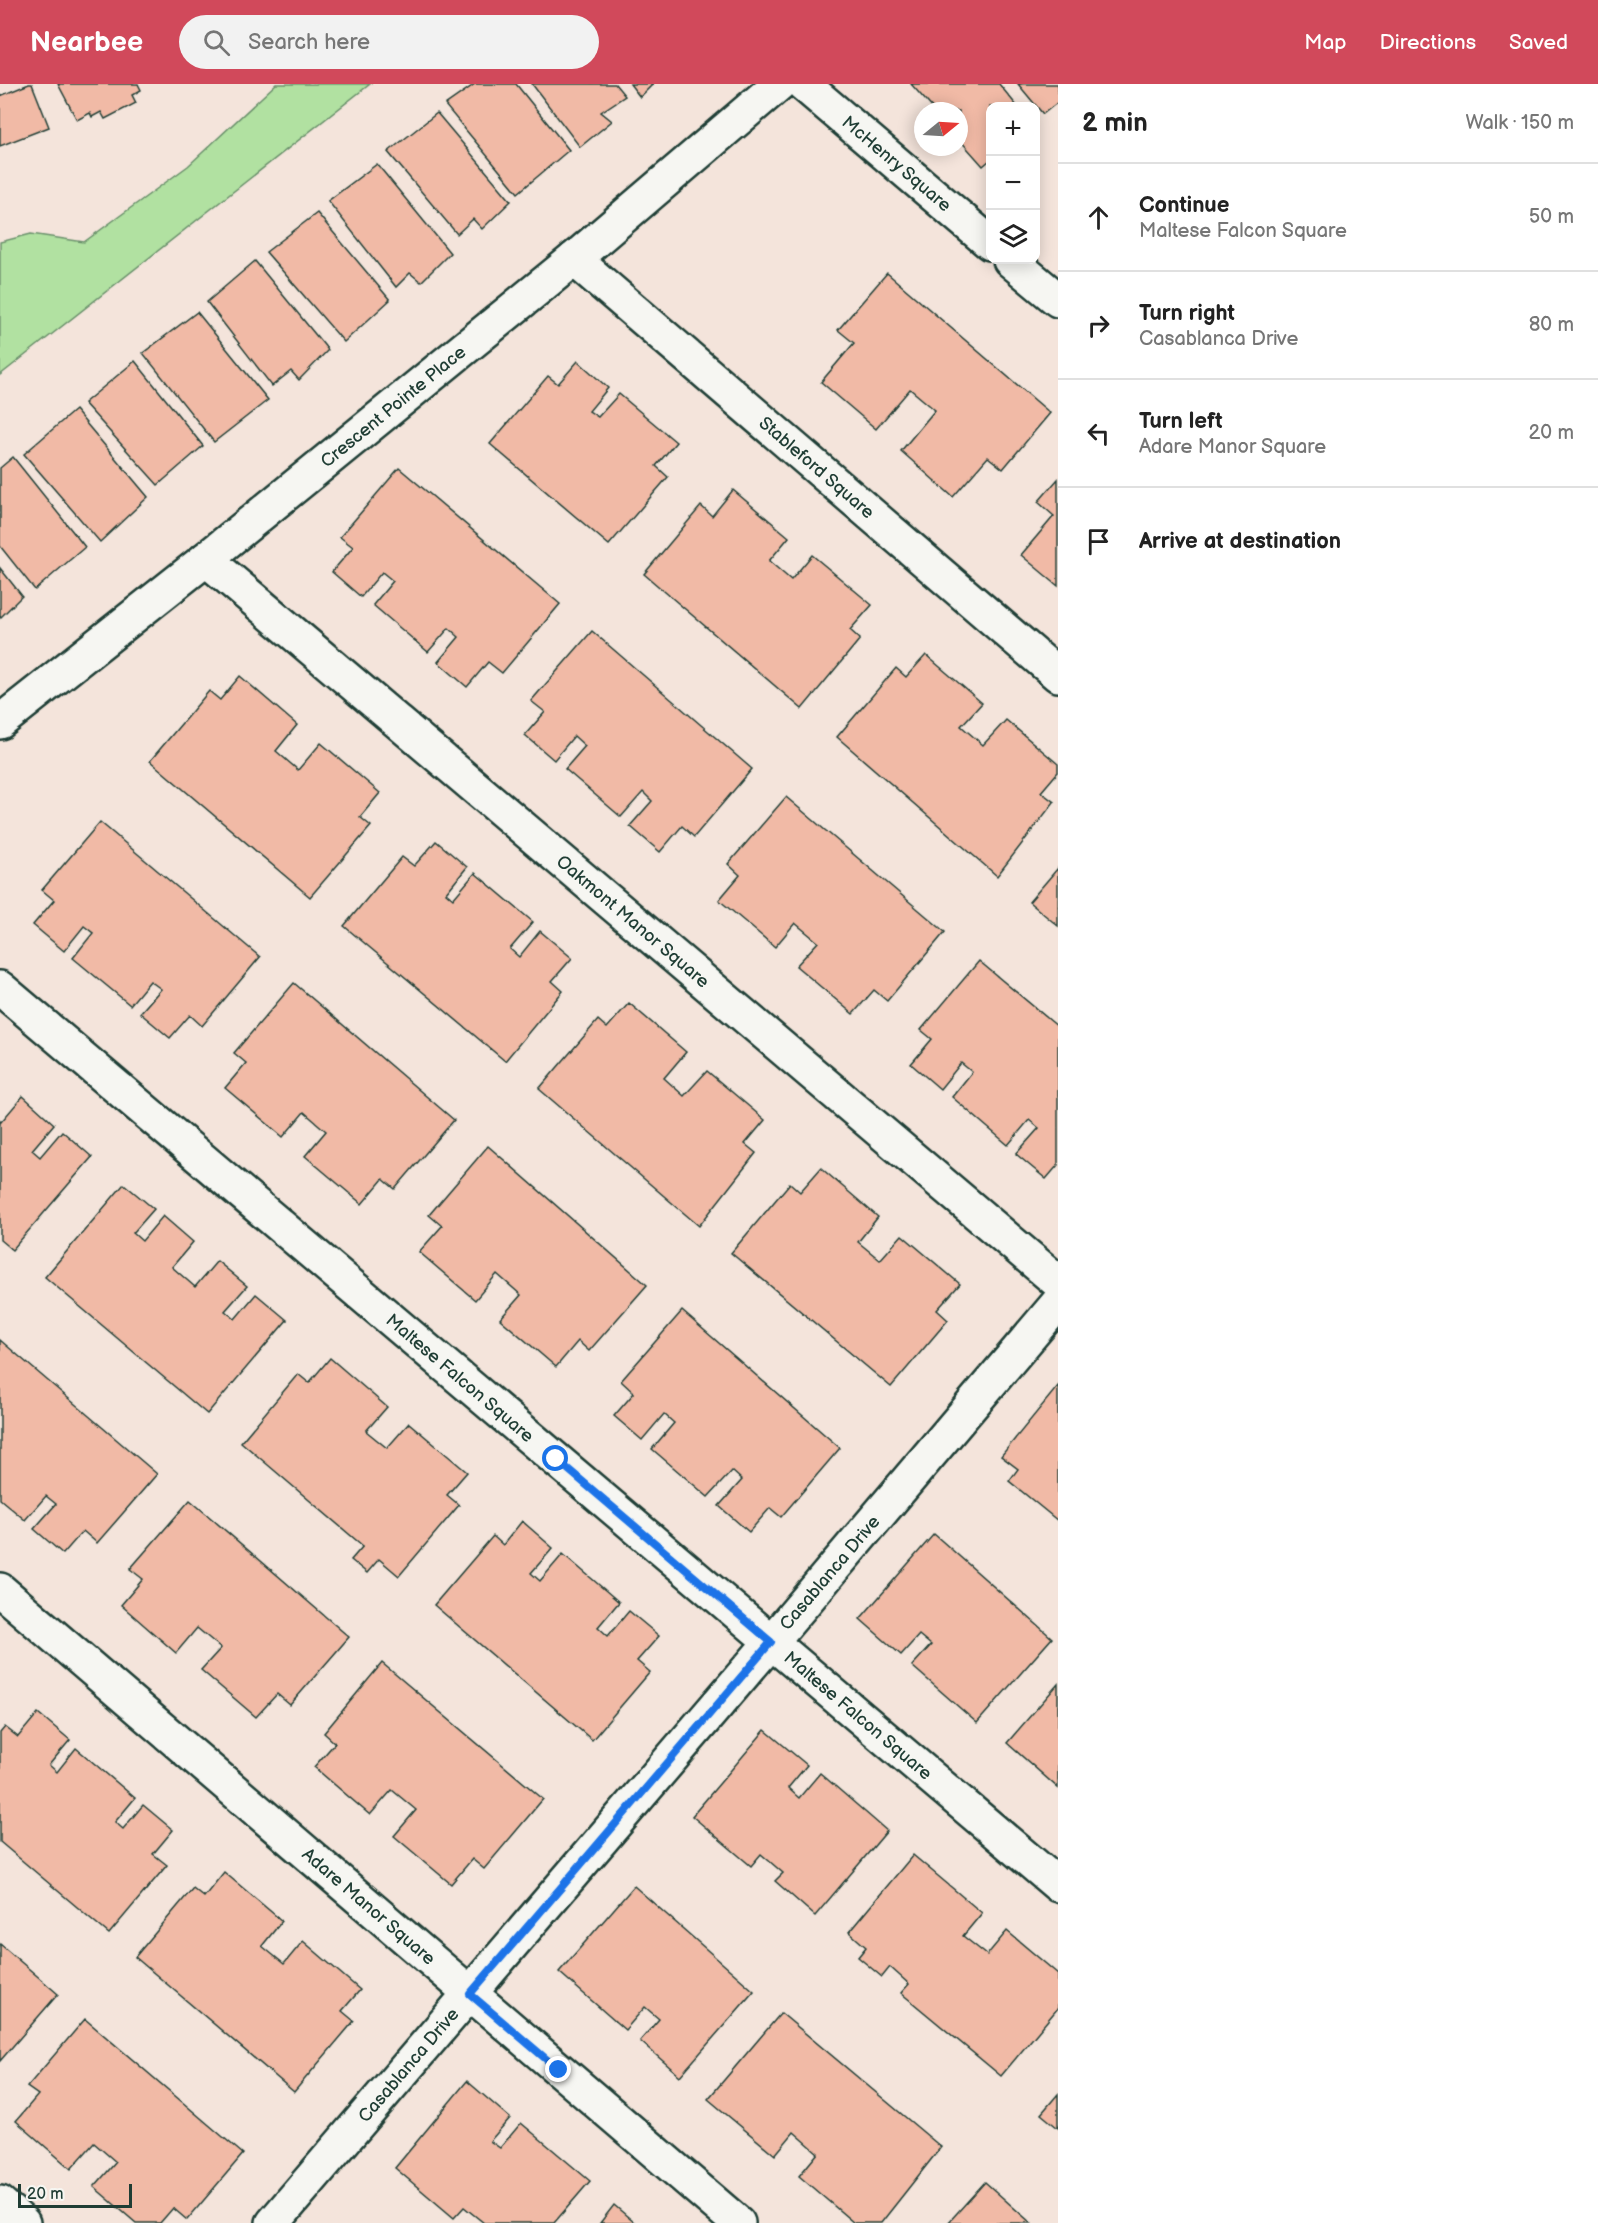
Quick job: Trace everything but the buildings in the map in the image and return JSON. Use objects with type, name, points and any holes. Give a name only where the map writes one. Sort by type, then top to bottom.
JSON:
[{"type":"street","name":"Crescent Pointe Place","points":[[0,722],[206,559],[574,259],[779,84]]},
{"type":"street","name":"McHenry Square","points":[[803,84],[986,240]]},
{"type":"street","name":"Stableford Square","points":[[574,259],[1058,675]]},
{"type":"street","points":[[1015,264],[1058,300]]},
{"type":"street","name":"Oakmont Manor Square","points":[[206,559],[1058,1282]]},
{"type":"street","name":"Maltese Falcon Square","points":[[0,988],[1058,1885]]},
{"type":"street","name":"Casablanca Drive","points":[[273,2223],[1058,1303]]},
{"type":"street","name":"Adare Manor Square","points":[[0,1590],[738,2223]]},
{"type":"street","points":[[0,2203],[23,2223]]},
{"type":"green space","points":[[276,84],[370,84],[0,375],[0,242],[31,234],[84,242],[188,166]]},
{"type":"route","points":[[556,1459],[771,1642],[470,1994],[559,2070]]}]
